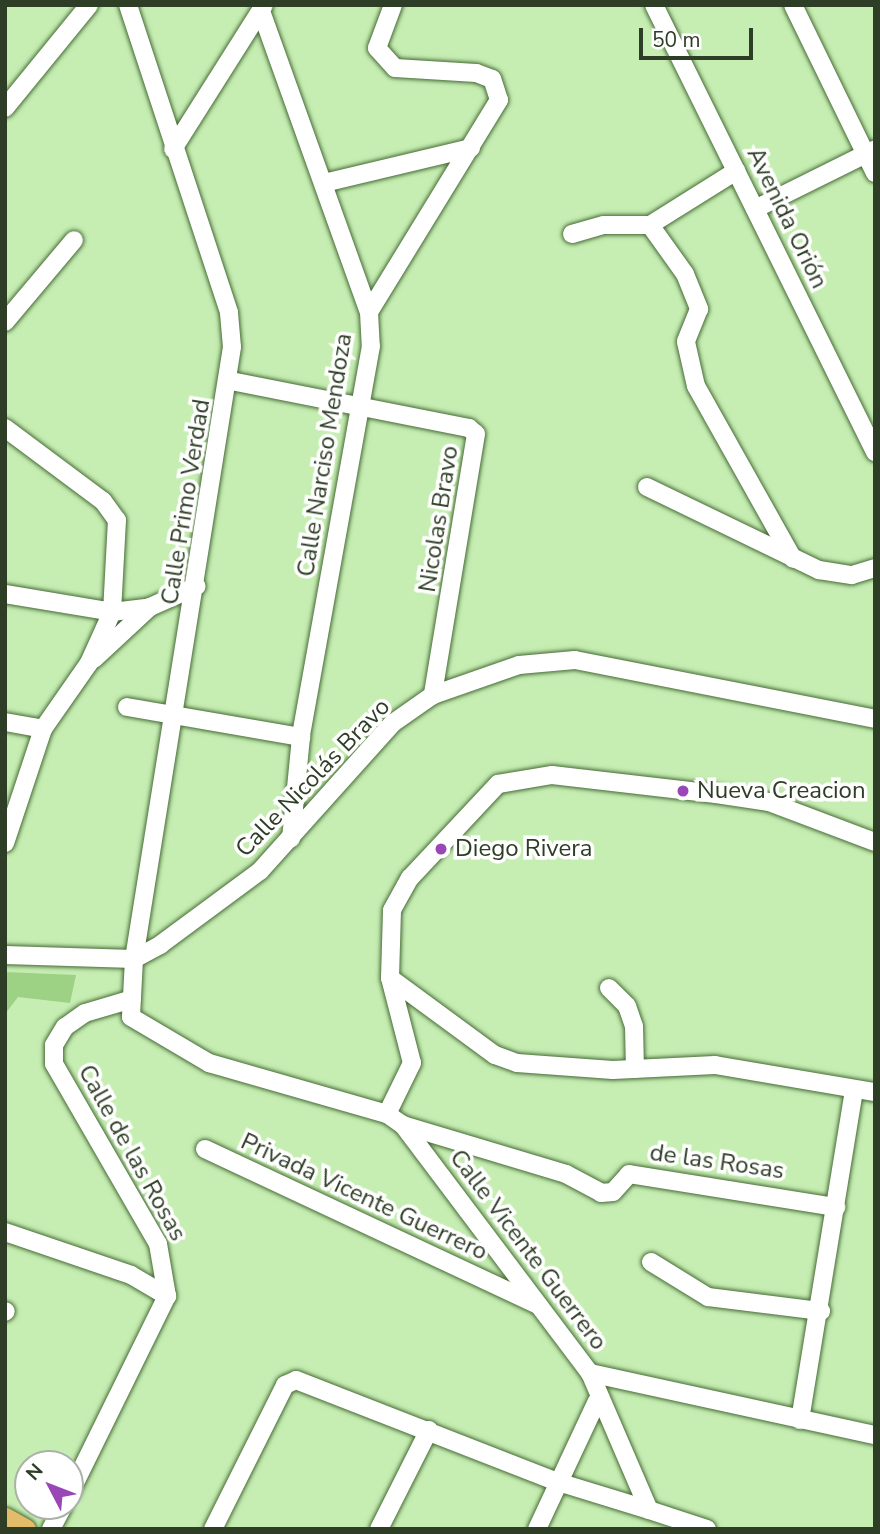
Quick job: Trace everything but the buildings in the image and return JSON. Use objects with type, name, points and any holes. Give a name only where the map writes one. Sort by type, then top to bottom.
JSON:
[{"type":"main road","points":[[5,1518],[25,1529]]},
{"type":"street","points":[[5,108],[89,5]]},
{"type":"street","name":"Calle Primo Verdad","points":[[128,5],[173,149],[229,313],[231,381],[134,959],[131,1017],[145,1031],[209,1063],[387,1114]]},
{"type":"street","points":[[369,312],[494,114],[499,89],[476,74],[395,68],[377,48],[393,5]]},
{"type":"street","name":"Avenida Orión","points":[[654,5],[875,452]]},
{"type":"street","points":[[793,5],[870,152],[875,173]]},
{"type":"street","points":[[173,149],[262,8]]},
{"type":"street","name":"Calle Narciso Mendoza","points":[[262,8],[369,312],[362,405],[301,737],[291,839]]},
{"type":"street","points":[[324,183],[471,148]]},
{"type":"street","points":[[755,209],[870,152]]},
{"type":"street","points":[[572,234],[604,225],[650,225],[736,171]]},
{"type":"street","points":[[650,225],[685,274],[699,309],[686,342],[710,412],[793,559]]},
{"type":"street","points":[[5,323],[74,240]]},
{"type":"street","name":"Nicolas Bravo","points":[[231,381],[362,405],[476,434],[433,695]]},
{"type":"street","points":[[5,428],[111,509],[117,520],[112,612],[89,663],[43,729],[5,843]]},
{"type":"street","points":[[647,487],[793,559],[839,576],[875,568]]},
{"type":"street","points":[[5,594],[112,612],[150,607],[197,586]]},
{"type":"street","points":[[89,663],[150,607]]},
{"type":"street","name":"Calle Nicolás Bravo","points":[[134,959],[214,910],[291,839],[393,723],[433,695],[548,658],[715,683],[875,719]]},
{"type":"street","points":[[127,707],[173,719],[301,737]]},
{"type":"street","points":[[5,722],[43,729]]},
{"type":"street","points":[[403,1125],[387,1114],[412,1063],[390,978],[392,910],[399,892],[484,793],[513,779],[552,775],[769,802],[875,842]]},
{"type":"street","points":[[5,955],[134,959]]},
{"type":"street","points":[[390,978],[495,1055],[556,1068],[635,1069],[715,1065],[875,1092]]},
{"type":"street","points":[[609,988],[627,1006],[634,1026],[635,1069]]},
{"type":"street","name":"Calle de las Rosas","points":[[132,999],[85,1013],[65,1027],[54,1045],[54,1064],[158,1244],[167,1296]]},
{"type":"street","points":[[800,1420],[821,1311],[854,1089]]},
{"type":"street","name":"de las Rosas","points":[[403,1125],[566,1174],[601,1193],[613,1192],[629,1174],[836,1207]]},
{"type":"street","name":"Calle Vicente Guerrero","points":[[403,1125],[590,1373],[875,1435]]},
{"type":"street","name":"Privada Vicente Guerrero","points":[[205,1149],[541,1306]]},
{"type":"street","points":[[5,1232],[131,1275],[167,1296],[84,1465]]},
{"type":"street","points":[[651,1262],[708,1297],[821,1311]]},
{"type":"street","points":[[590,1373],[597,1401],[649,1510]]},
{"type":"street","points":[[213,1529],[285,1385],[296,1380],[558,1482],[702,1528]]},
{"type":"street","points":[[537,1529],[597,1401]]},
{"type":"street","points":[[379,1529],[429,1430]]},
{"type":"green space","points":[[5,972],[76,975],[70,1003],[18,997],[5,1014]]},
{"type":"place","name":"Nueva Creacion","points":[[683,791]]},
{"type":"place","name":"Diego Rivera","points":[[441,849]]}]
